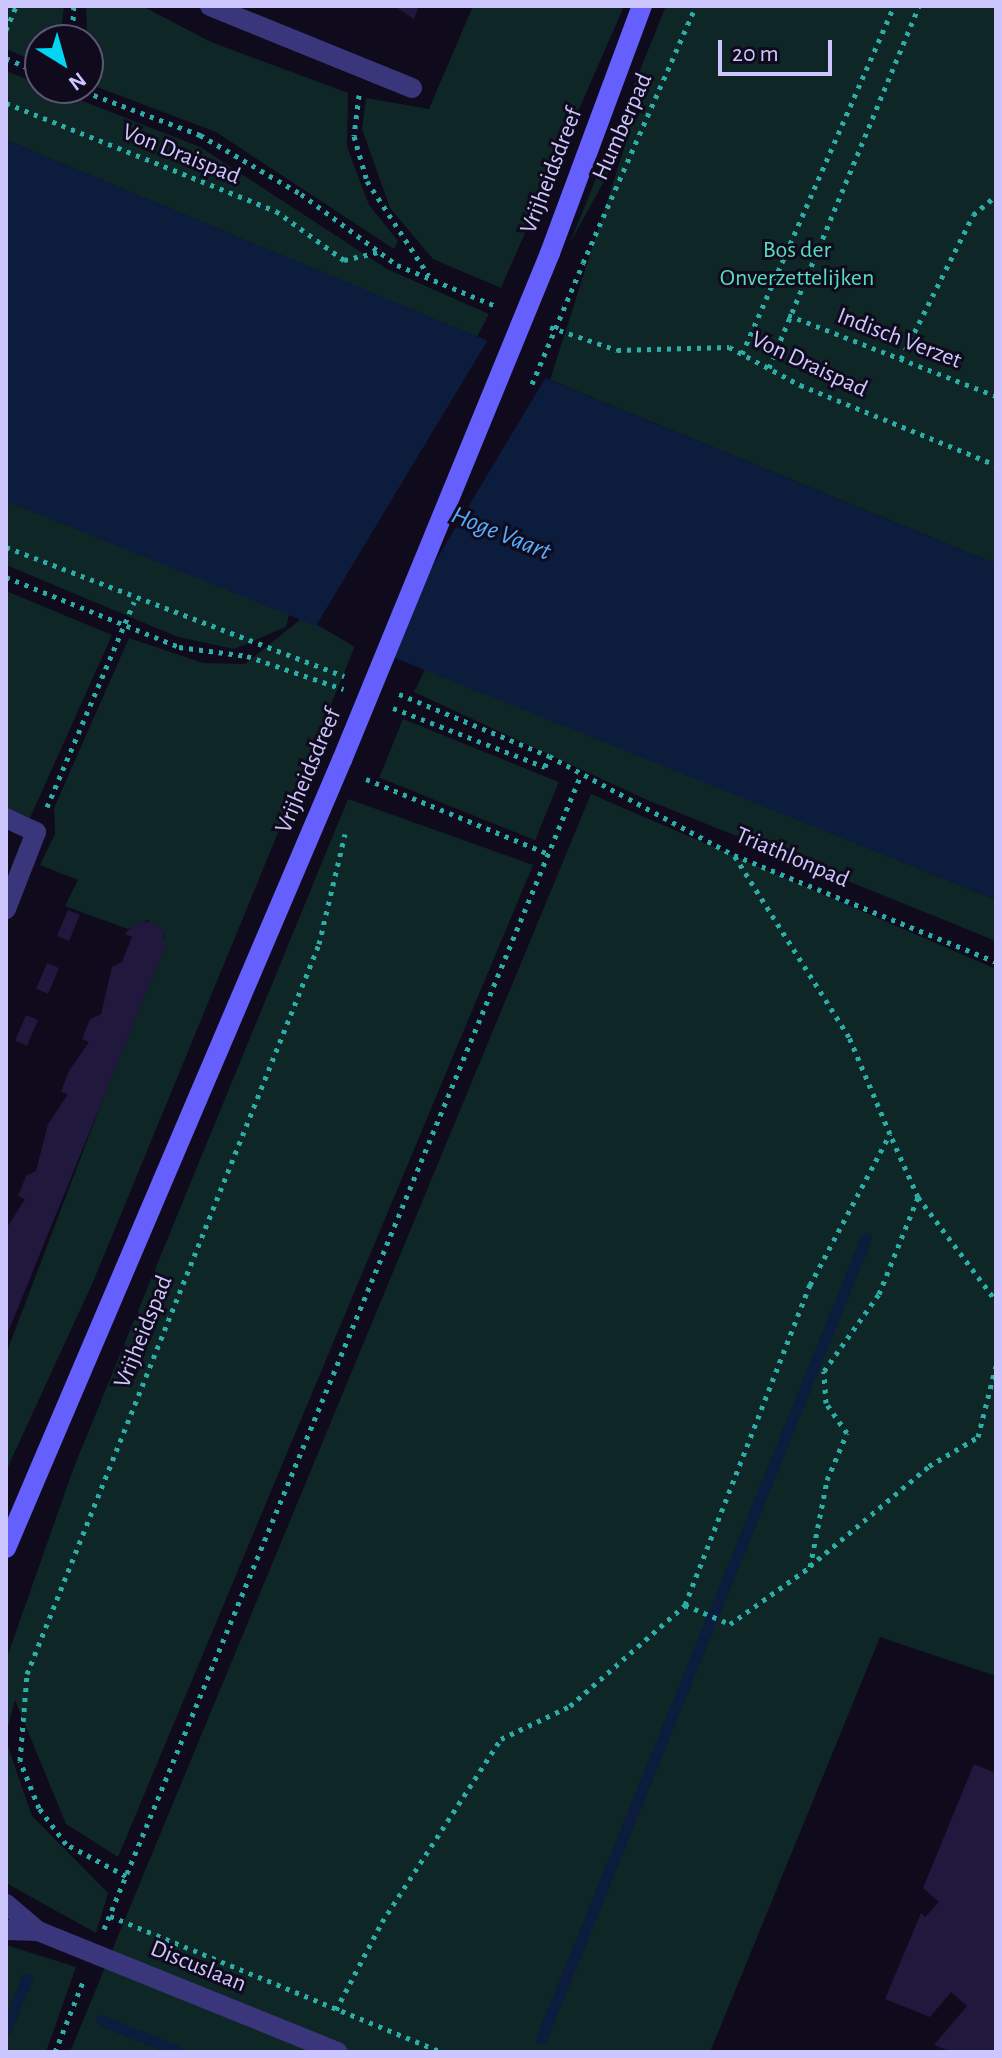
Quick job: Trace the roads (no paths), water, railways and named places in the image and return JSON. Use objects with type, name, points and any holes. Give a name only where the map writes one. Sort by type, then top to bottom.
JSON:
[{"type":"main road","name":"Vrijheidsdreef","points":[[6,1548],[342,760],[550,253],[642,6]]},
{"type":"street","points":[[210,6],[412,88]]},
{"type":"street","points":[[6,818],[36,832],[6,909]]},
{"type":"street","name":"Discuslaan","points":[[6,1904],[38,1931],[338,2052]]},
{"type":"street","name":"Discuslaan","points":[[6,1930],[38,1931]]},
{"type":"water","name":"Hoge Vaart","points":[[6,140],[486,340],[523,369],[996,564],[996,900],[6,501]]},
{"type":"waterway","points":[[541,2039],[866,1238]]},
{"type":"waterway","points":[[6,2029],[27,1978]]},
{"type":"waterway","points":[[101,2020],[179,2052]]},
{"type":"park label","name":"Bos der Onverzettelijken","points":[[797,265]]}]
